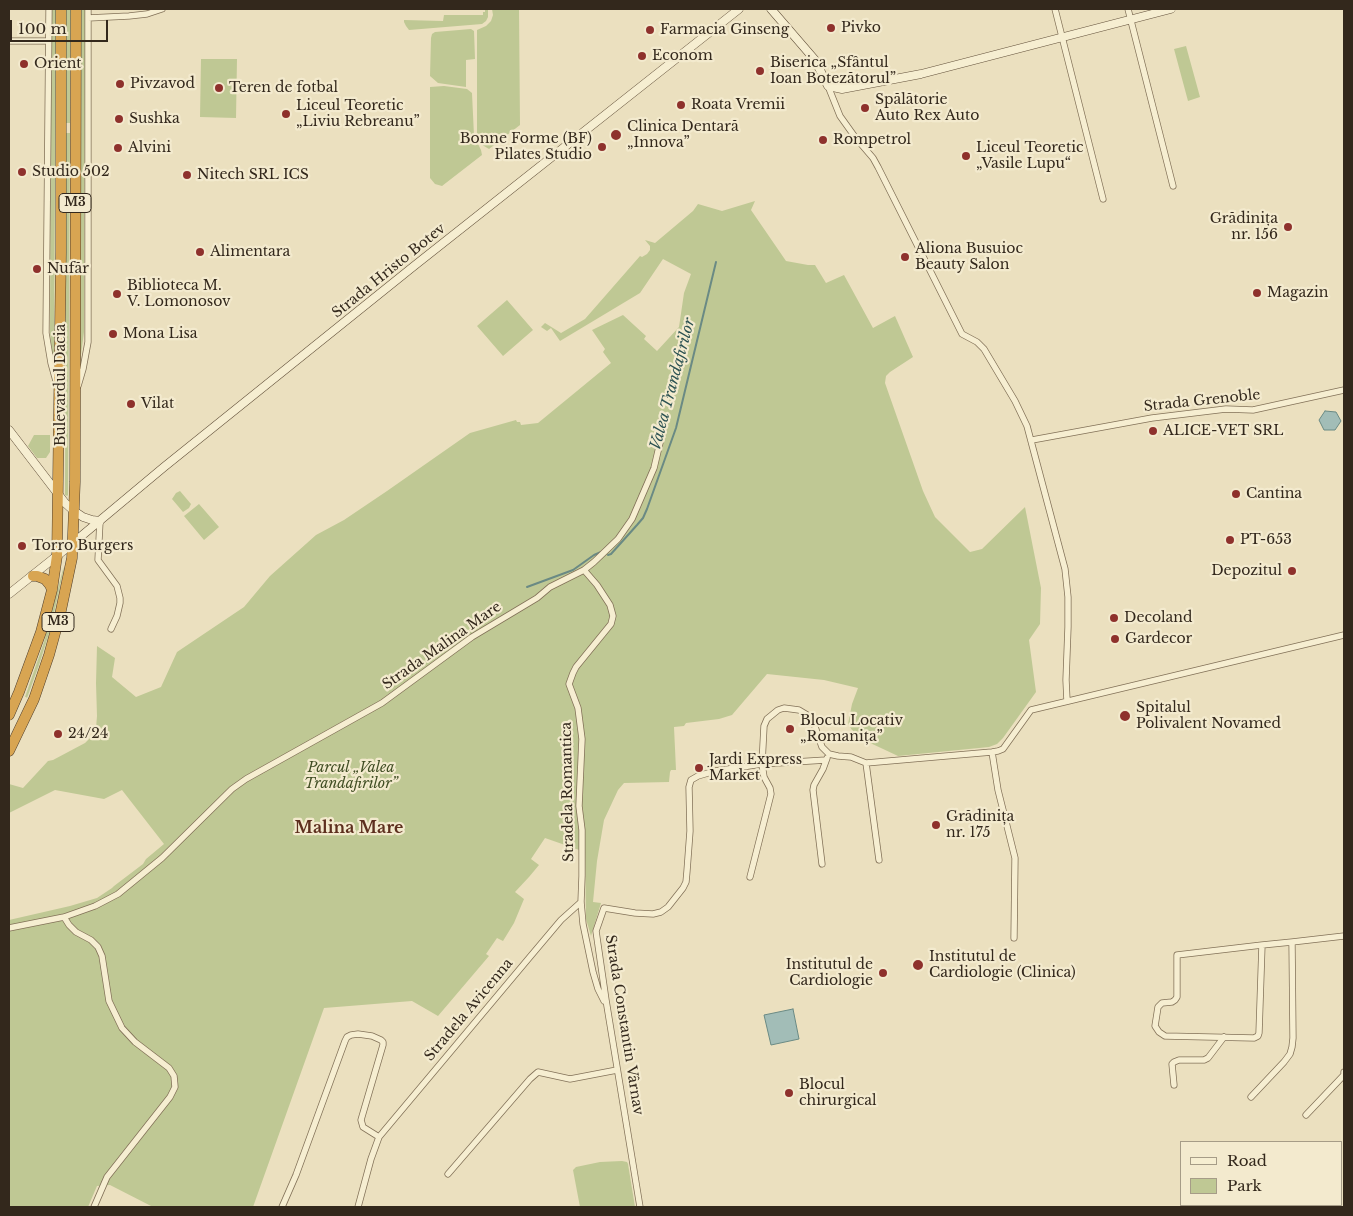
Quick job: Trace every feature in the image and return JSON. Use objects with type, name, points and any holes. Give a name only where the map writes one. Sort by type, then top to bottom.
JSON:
[{"type":"highway","name":"Bulevardul Dacia","points":[[9,715],[20,692],[41,632],[52,590],[58,556],[61,9]]},
{"type":"highway","name":"Bulevardul Dacia","points":[[9,751],[34,699],[49,655],[71,570],[74,511],[76,9]]},
{"type":"highway","points":[[61,126],[75,127]]},
{"type":"highway","points":[[33,576],[45,579],[52,590]]},
{"type":"main road","name":"Strada Hristo Botev","points":[[9,594],[58,556],[160,470],[740,9]]},
{"type":"main road","points":[[773,11],[815,60],[828,86],[846,89],[921,74],[1171,9]]},
{"type":"main road","points":[[9,430],[58,494],[74,511],[92,520],[100,521]]},
{"type":"street","name":"Bulevardul Dacia","points":[[49,9],[46,333],[51,363],[59,390]]},
{"type":"street","points":[[75,398],[88,342],[88,9]]},
{"type":"street","points":[[88,18],[135,16],[162,9]]},
{"type":"street","points":[[1055,9],[1103,199]]},
{"type":"street","points":[[1128,9],[1173,186]]},
{"type":"street","points":[[9,41],[48,41]]},
{"type":"street","points":[[828,86],[840,116],[878,167],[962,334],[977,342],[984,349],[1015,401],[1027,426],[1065,569],[1068,597],[1067,701]]},
{"type":"street","name":"Strada Grenoble","points":[[1032,440],[1152,418],[1226,409],[1253,410],[1344,390]]},
{"type":"street","name":"Strada Malina Mare","points":[[9,928],[64,917],[95,906],[118,894],[162,858],[232,789],[246,779],[382,703],[472,637],[537,598],[550,586],[584,570],[618,539],[632,519],[654,468],[663,430],[662,420]]},
{"type":"street","points":[[100,521],[98,560],[117,586],[120,598],[117,616],[110,629]]},
{"type":"street","name":"Stradela Romantica","points":[[584,570],[602,592],[610,605],[613,616],[611,624],[576,667],[570,684],[578,708],[582,740],[579,806],[582,830],[581,902],[583,924],[593,972],[606,1005]]},
{"type":"street","points":[[762,764],[838,756],[851,757],[866,763],[998,752],[1003,749],[1031,710],[1344,635]]},
{"type":"street","points":[[750,877],[771,794],[764,777],[762,764],[764,726],[767,719],[778,710],[784,708],[799,710],[809,716],[828,757]]},
{"type":"street","points":[[992,752],[998,790],[1015,858],[1014,938]]},
{"type":"street","points":[[822,864],[813,790],[828,757]]},
{"type":"street","points":[[866,763],[878,860]]},
{"type":"street","name":"Strada Constantin Vârnav","points":[[640,1207],[606,1005],[596,931],[598,921],[604,908],[653,914],[661,912],[668,907],[686,882],[690,831],[688,787],[691,780],[715,771],[762,764]]},
{"type":"street","name":"Stradela Avicenna","points":[[379,1137],[535,950],[561,920],[581,902]]},
{"type":"street","points":[[64,917],[76,932],[91,940],[98,947],[102,956],[109,1001],[122,1028],[135,1042],[169,1068],[174,1076],[174,1087],[170,1097],[107,1178],[94,1207]]},
{"type":"street","points":[[1262,945],[1259,1035],[1254,1038],[1161,1035],[1155,1026],[1158,1007],[1162,1003],[1172,1002],[1177,997],[1177,955],[1262,945],[1344,936]]},
{"type":"street","points":[[1250,1097],[1284,1062],[1290,1054],[1292,1047],[1292,942]]},
{"type":"street","points":[[282,1207],[345,1041],[347,1037],[358,1034],[372,1036],[383,1042],[360,1120],[366,1130],[379,1137],[358,1207]]},
{"type":"street","points":[[1174,1085],[1172,1064],[1174,1062],[1179,1060],[1204,1060],[1208,1058],[1224,1037]]},
{"type":"street","points":[[448,1174],[538,1072],[570,1079],[617,1070]]},
{"type":"street","points":[[1306,1115],[1344,1075],[1344,1072]]},
{"type":"green space","points":[[51,9],[56,9],[54,363],[50,333]]},
{"type":"green space","points":[[66,9],[71,9],[70,123],[66,123]]},
{"type":"green space","points":[[81,9],[85,9],[84,332],[79,369]]},
{"type":"green space","points":[[485,9],[488,9],[488,17],[482,24],[409,30],[404,22],[404,20],[443,21],[444,15],[483,15]]},
{"type":"green space","points":[[492,9],[519,9],[520,125],[489,149],[480,143],[477,135],[477,30],[486,26],[491,21]]},
{"type":"green space","points":[[471,29],[474,31],[475,59],[466,60],[466,87],[438,83],[430,76],[432,34],[435,32]]},
{"type":"green space","points":[[1186,46],[1200,97],[1188,101],[1174,49]]},
{"type":"green space","name":"Teren de fotbal","points":[[201,59],[237,59],[236,118],[200,117]]},
{"type":"green space","points":[[444,86],[467,89],[472,93],[474,136],[482,155],[442,186],[435,184],[430,178],[430,87]]},
{"type":"green space","points":[[66,133],[70,133],[67,496],[65,495]]},
{"type":"green space","name":"Parcul „Valea Trandafirilor”","points":[[755,201],[751,210],[786,261],[815,265],[826,283],[844,275],[873,328],[895,316],[913,357],[890,372],[886,376],[885,383],[923,491],[935,517],[970,552],[982,549],[1025,507],[1041,588],[1040,624],[1029,640],[1036,692],[1003,738],[997,744],[989,747],[898,756],[866,741],[852,730],[848,724],[858,688],[824,680],[767,674],[732,715],[674,727],[676,770],[671,770],[669,782],[624,783],[618,790],[604,820],[593,902],[601,903],[591,936],[586,919],[585,852],[545,838],[531,859],[539,865],[515,892],[524,899],[514,923],[503,941],[497,938],[486,954],[489,956],[438,1016],[412,1001],[324,1008],[253,1207],[153,1207],[110,1185],[97,1186],[88,1207],[9,1207],[9,920],[97,898],[143,864],[146,859],[164,844],[122,790],[104,799],[55,790],[9,813],[9,784],[23,788],[48,761],[85,743],[96,728],[97,646],[115,658],[112,677],[136,697],[161,687],[177,652],[244,607],[270,576],[316,535],[344,520],[470,433],[516,420],[521,425],[538,423],[611,363],[603,352],[605,349],[592,330],[623,315],[646,336],[644,339],[657,351],[679,327],[684,293],[691,274],[663,259],[640,293],[560,341],[551,328],[547,331],[541,327],[545,323],[561,333],[585,319],[640,256],[642,257],[647,254],[650,246],[645,240],[655,243],[693,211],[698,204],[722,211]]},
{"type":"green space","points":[[507,300],[533,330],[503,356],[477,326]]},
{"type":"green space","points":[[34,435],[50,435],[50,452],[46,458],[37,458],[28,446]]},
{"type":"green space","points":[[180,491],[191,504],[183,512],[172,499]]},
{"type":"green space","points":[[199,504],[219,527],[204,540],[184,516]]},
{"type":"green space","points":[[64,568],[51,627],[27,698],[25,697],[44,642]]},
{"type":"green space","points":[[622,1161],[628,1164],[635,1207],[580,1207],[573,1170],[576,1167],[600,1162]]},
{"type":"water","points":[[1325,411],[1336,412],[1341,421],[1335,430],[1324,430],[1319,420]]},
{"type":"water","points":[[793,1009],[799,1039],[771,1045],[764,1015]]},
{"type":"waterway","name":"Valea Trandafirilor","points":[[608,555],[643,518],[647,509],[676,428],[716,262]]},
{"type":"waterway","name":"Valea Trandafirilor","points":[[527,587],[573,570],[601,552]]},
{"type":"place","name":"Pivko","points":[[831,28]]},
{"type":"place","name":"Farmacia Ginseng","points":[[650,30]]},
{"type":"place","name":"Econom","points":[[642,56]]},
{"type":"place","name":"Orient","points":[[24,64]]},
{"type":"place","name":"Biserica „Sfântul Ioan Botezătorul”","points":[[760,71]]},
{"type":"place","name":"Pivzavod","points":[[120,84]]},
{"type":"place","name":"Teren de fotbal","points":[[219,88]]},
{"type":"place","name":"Roata Vremii","points":[[681,105]]},
{"type":"place","name":"Spălătorie Auto Rex Auto","points":[[865,108]]},
{"type":"place","name":"Liceul Teoretic „Liviu Rebreanu”","points":[[286,114]]},
{"type":"place","name":"Sushka","points":[[119,119]]},
{"type":"place","name":"Clinica Dentară „Innova”","points":[[616,135]]},
{"type":"place","name":"Rompetrol","points":[[823,140]]},
{"type":"place","name":"Bonne Forme (BF) Pilates Studio","points":[[602,147]]},
{"type":"place","name":"Alvini","points":[[118,148]]},
{"type":"place","name":"Liceul Teoretic „Vasile Lupu“","points":[[966,156]]},
{"type":"place","name":"Studio 502","points":[[22,172]]},
{"type":"place","name":"Nitech SRL ICS","points":[[187,175]]},
{"type":"place","name":"Grădinița nr. 156","points":[[1288,227]]},
{"type":"place","name":"Alimentara","points":[[200,252]]},
{"type":"place","name":"Aliona Busuioc Beauty Salon","points":[[905,257]]},
{"type":"place","name":"Nufăr","points":[[37,269]]},
{"type":"place","name":"Magazin","points":[[1257,293]]},
{"type":"place","name":"Biblioteca M. V. Lomonosov","points":[[117,294]]},
{"type":"place","name":"Mona Lisa","points":[[113,334]]},
{"type":"place","name":"Vilat","points":[[131,404]]},
{"type":"place","name":"ALICE-VET SRL","points":[[1153,431]]},
{"type":"place","name":"Cantina","points":[[1236,494]]},
{"type":"place","name":"PT-653","points":[[1230,540]]},
{"type":"place","name":"Torro Burgers","points":[[22,546]]},
{"type":"place","name":"Depozitul","points":[[1292,571]]},
{"type":"place","name":"Decoland","points":[[1114,618]]},
{"type":"place","name":"Gardecor","points":[[1115,639]]},
{"type":"place","name":"Spitalul Polivalent Novamed","points":[[1125,716]]},
{"type":"place","name":"Blocul Locativ „Romanița”","points":[[790,729]]},
{"type":"place","name":"24/24","points":[[58,734]]},
{"type":"place","name":"Jardi Express Market","points":[[699,768]]},
{"type":"place","name":"Grădinița nr. 175","points":[[936,825]]},
{"type":"place","name":"Institutul de Cardiologie (Clinica)","points":[[918,965]]},
{"type":"place","name":"Institutul de Cardiologie","points":[[883,973]]},
{"type":"place","name":"Blocul chirurgical","points":[[789,1093]]},
{"type":"district","name":"Malina Mare","points":[[349,828]]}]
